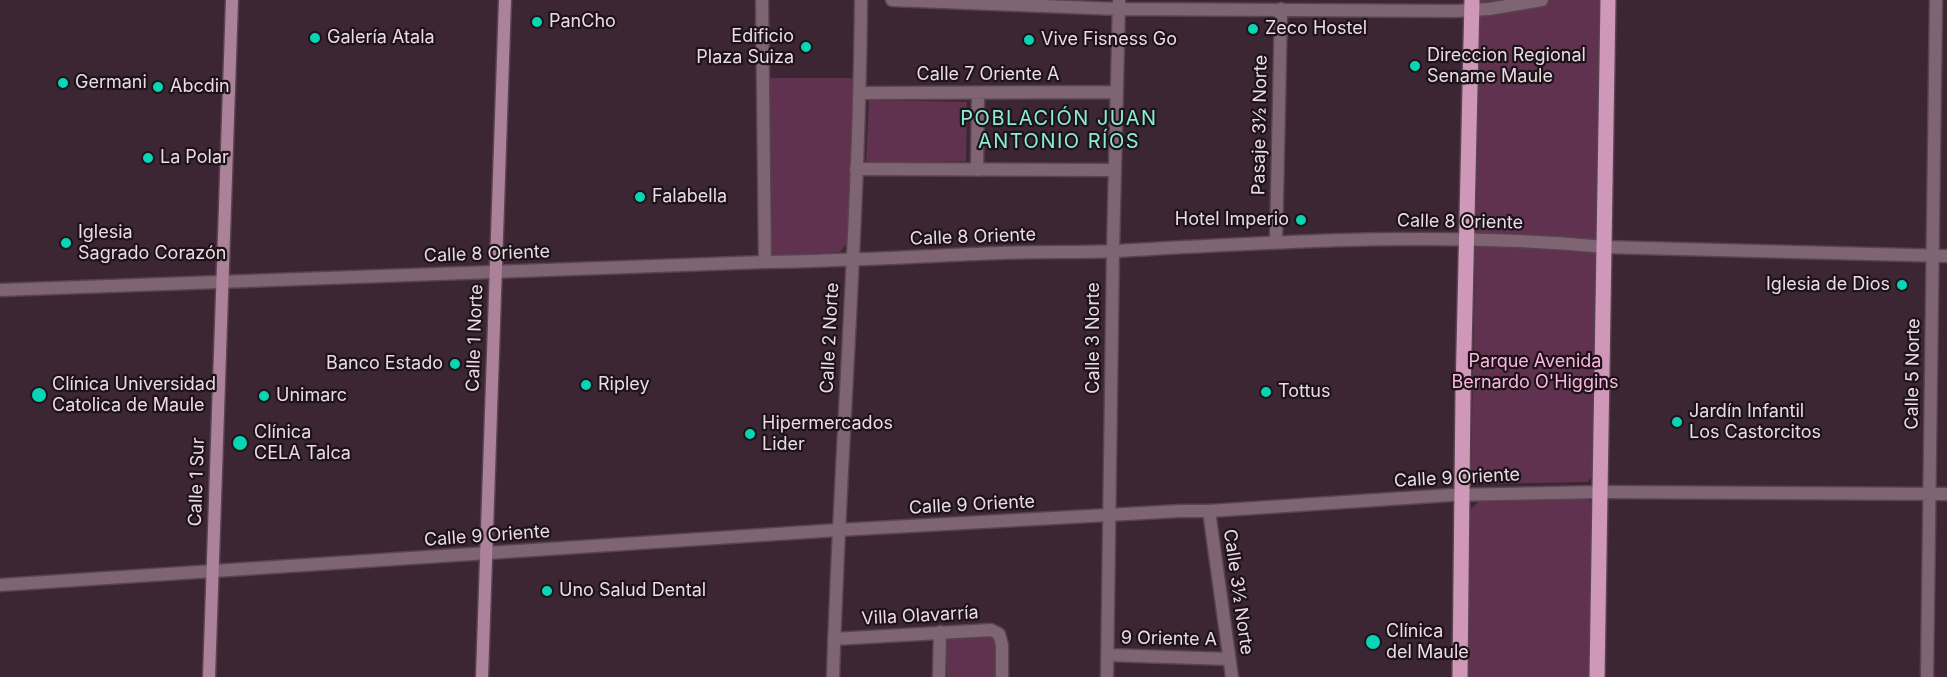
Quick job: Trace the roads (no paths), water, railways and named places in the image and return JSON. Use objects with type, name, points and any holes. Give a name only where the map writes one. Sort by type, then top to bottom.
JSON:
[{"type":"main road","name":"Calle 1 Sur","points":[[209,677],[232,0]]},
{"type":"main road","name":"Calle 1 Norte","points":[[482,677],[505,0]]},
{"type":"main road","points":[[1597,677],[1608,0]]},
{"type":"main road","points":[[1460,677],[1464,495],[1463,393],[1472,5]]},
{"type":"street","points":[[762,0],[765,262]]},
{"type":"street","name":"Calle 2 Norte","points":[[833,677],[860,93],[861,0]]},
{"type":"street","points":[[892,0],[1281,9],[1472,5],[1542,0]]},
{"type":"street","name":"Calle 5 Norte","points":[[1927,677],[1936,0]]},
{"type":"street","name":"Calle 3 Norte","points":[[1107,677],[1108,516],[1112,464],[1113,251],[1119,5]]},
{"type":"street","name":"Pasaje 3½ Norte","points":[[1276,243],[1281,9]]},
{"type":"street","name":"Calle 7 Oriente A","points":[[860,93],[1117,92]]},
{"type":"street","points":[[977,170],[978,94]]},
{"type":"street","points":[[856,169],[1115,170]]},
{"type":"street","name":"Calle 8 Oriente","points":[[0,290],[1468,238],[1605,247],[1947,256]]},
{"type":"street","name":"Calle 9 Oriente","points":[[0,585],[838,530],[1180,511],[1209,512],[1464,495],[1601,492],[1947,495]]},
{"type":"street","name":"Calle 3½ Norte","points":[[1209,512],[1232,677]]},
{"type":"street","name":"Villa Olavarría","points":[[834,639],[991,630],[999,634],[1002,645],[1002,677]]},
{"type":"street","points":[[939,677],[940,632]]},
{"type":"street","name":"9 Oriente A","points":[[1108,656],[1229,659]]},
{"type":"place","name":"PanCho","points":[[537,22]]},
{"type":"place","name":"Zeco Hostel","points":[[1253,29]]},
{"type":"place","name":"Galería Atala","points":[[315,38]]},
{"type":"place","name":"Vive Fisness Go","points":[[1029,40]]},
{"type":"place","name":"Edificio Plaza Suiza","points":[[806,47]]},
{"type":"place","name":"Direccion Regional Sename Maule","points":[[1415,66]]},
{"type":"place","name":"Germani","points":[[63,83]]},
{"type":"place","name":"Abcdin","points":[[158,87]]},
{"type":"place","name":"La Polar","points":[[148,158]]},
{"type":"place","name":"Falabella","points":[[640,197]]},
{"type":"place","name":"Hotel Imperio","points":[[1301,220]]},
{"type":"place","name":"Iglesia Sagrado Corazón","points":[[66,243]]},
{"type":"place","name":"Iglesia de Dios","points":[[1902,285]]},
{"type":"place","name":"Banco Estado","points":[[455,364]]},
{"type":"place","name":"Ripley","points":[[586,385]]},
{"type":"place","name":"Tottus","points":[[1266,392]]},
{"type":"place","name":"Clínica Universidad Catolica de Maule","points":[[39,395]]},
{"type":"place","name":"Unimarc","points":[[264,396]]},
{"type":"place","name":"Jardín Infantil Los Castorcitos","points":[[1677,422]]},
{"type":"place","name":"Hipermercados Lider","points":[[750,434]]},
{"type":"place","name":"Clínica CELA Talca","points":[[240,443]]},
{"type":"place","name":"Uno Salud Dental","points":[[547,591]]},
{"type":"place","name":"Clínica del Maule","points":[[1373,642]]},
{"type":"district","name":"POBLACIÓN JUAN ANTONIO RÍOS","points":[[1059,130]]},
{"type":"park label","name":"Parque Avenida Bernardo O'Higgins","points":[[1535,372]]}]
